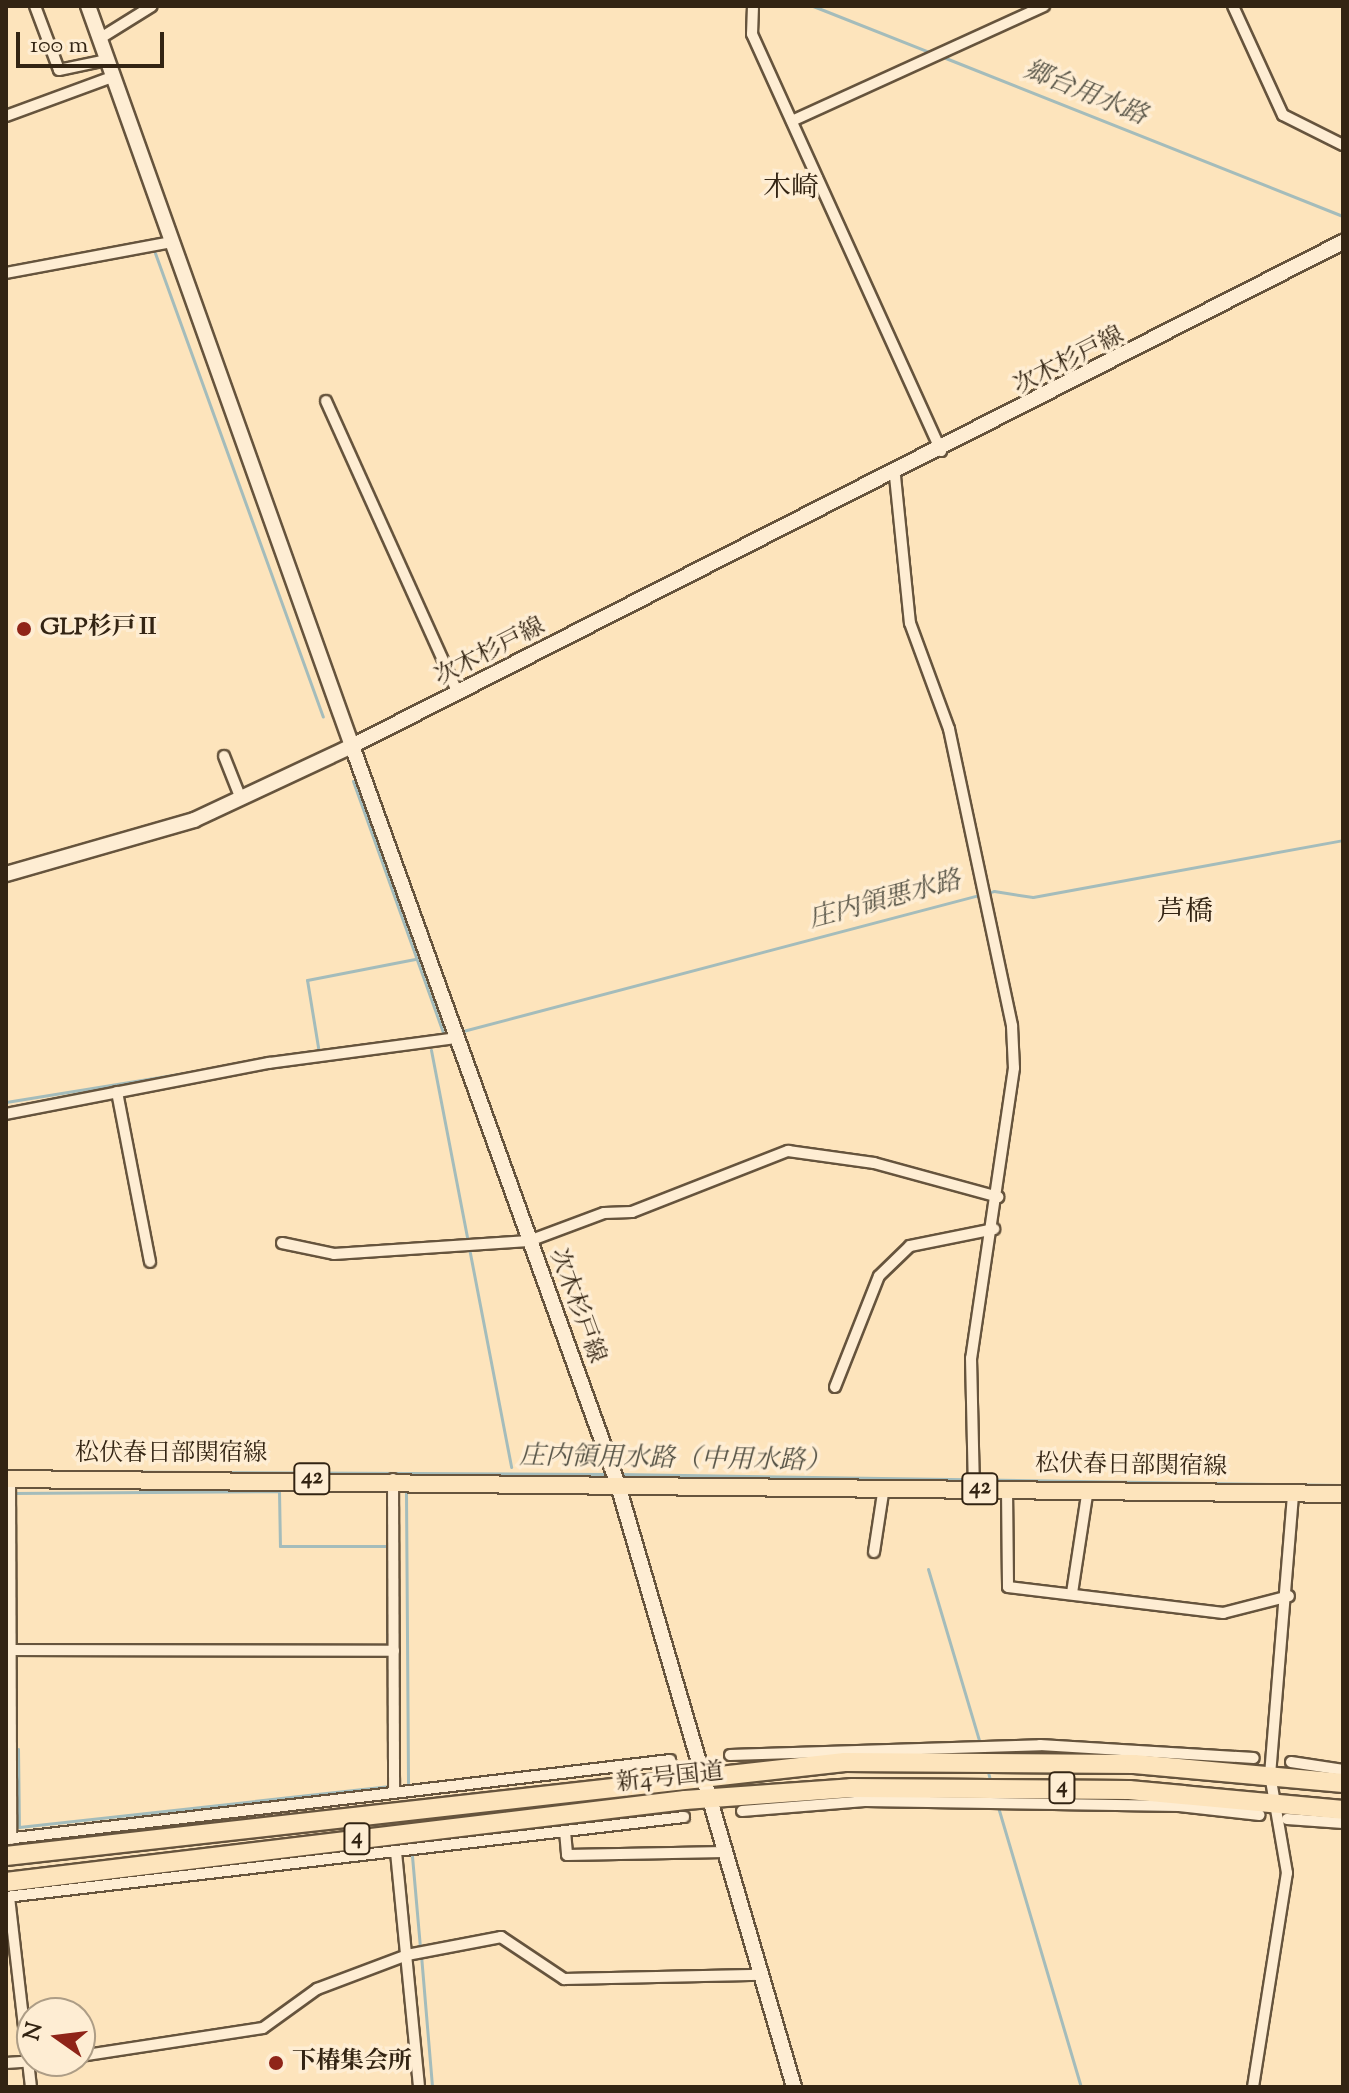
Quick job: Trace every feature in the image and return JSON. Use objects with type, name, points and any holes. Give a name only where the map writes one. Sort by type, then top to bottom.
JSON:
[{"type":"highway","name":"新4号国道","points":[[8,1845],[586,1780],[701,1773],[845,1757],[1176,1761],[1343,1783]]},
{"type":"highway","name":"新4号国道","points":[[14,1890],[636,1813],[709,1798],[851,1795],[1179,1800],[1266,1808],[1343,1810]]},
{"type":"main road","points":[[6,874],[114,847],[241,799],[352,746],[88,6]]},
{"type":"main road","name":"次木杉戸線","points":[[794,2087],[617,1482],[352,746],[895,476],[1343,242]]},
{"type":"main road","name":"松伏春日部関宿線","points":[[8,1479],[393,1479],[1343,1494]]},
{"type":"street","points":[[35,6],[59,70],[106,60]]},
{"type":"street","points":[[99,39],[152,6]]},
{"type":"street","points":[[753,6],[752,34],[941,452]]},
{"type":"street","points":[[792,121],[1044,6]]},
{"type":"street","points":[[1233,6],[1283,115],[1343,145]]},
{"type":"street","points":[[6,116],[112,77]]},
{"type":"street","points":[[6,273],[172,242]]},
{"type":"street","points":[[326,401],[458,693]]},
{"type":"street","points":[[895,476],[910,623],[949,729],[1012,1026],[998,1197],[971,1358],[974,1489]]},
{"type":"street","points":[[224,756],[241,799]]},
{"type":"street","points":[[6,1114],[117,1092],[456,1038]]},
{"type":"street","points":[[117,1092],[150,1262]]},
{"type":"street","points":[[282,1243],[334,1254],[529,1241],[604,1213],[632,1212],[788,1151],[874,1163],[998,1197]]},
{"type":"street","points":[[835,1387],[879,1276],[910,1246],[994,1229]]},
{"type":"street","points":[[8,1479],[8,1845],[394,1793],[586,1780],[670,1760]]},
{"type":"street","points":[[393,1479],[394,1793]]},
{"type":"street","points":[[874,1552],[884,1487]]},
{"type":"street","points":[[1007,1489],[1008,1587],[1223,1613],[1289,1596]]},
{"type":"street","points":[[1072,1593],[1088,1489]]},
{"type":"street","points":[[1253,2087],[1287,1873],[1266,1808],[1289,1596],[1293,1494]]},
{"type":"street","points":[[8,1650],[394,1651]]},
{"type":"street","points":[[730,1755],[845,1757]]},
{"type":"street","points":[[1176,1761],[1254,1758]]},
{"type":"street","points":[[1291,1762],[1343,1770]]},
{"type":"street","points":[[742,1811],[851,1795]]},
{"type":"street","points":[[25,1997],[14,1890],[396,1852],[565,1831],[636,1813],[684,1817]]},
{"type":"street","points":[[1287,1819],[1343,1823]]},
{"type":"street","points":[[565,1831],[567,1855],[725,1852]]},
{"type":"street","points":[[396,1852],[419,2087]]},
{"type":"street","points":[[96,2054],[263,2028],[317,1989],[407,1955],[501,1937],[564,1979],[762,1975]]},
{"type":"waterway","name":"郷台用水路","points":[[813,6],[932,53]]},
{"type":"waterway","name":"郷台用水路","points":[[943,57],[1343,216]]},
{"type":"waterway","points":[[155,253],[323,716]]},
{"type":"waterway","points":[[353,781],[444,1035]]},
{"type":"waterway","name":"庄内領悪水路","points":[[459,1032],[994,891],[1033,897],[1343,840]]},
{"type":"waterway","points":[[319,1053],[307,980],[415,959]]},
{"type":"waterway","points":[[431,1050],[468,1242]]},
{"type":"waterway","points":[[6,1102],[295,1055]]},
{"type":"waterway","points":[[469,1248],[511,1467]]},
{"type":"waterway","name":"庄内領用水路（中用水路）","points":[[6,1471],[607,1474]]},
{"type":"waterway","name":"庄内領用水路（中用水路）","points":[[619,1474],[1343,1485]]},
{"type":"waterway","points":[[13,1493],[279,1491],[280,1546],[387,1546],[387,1644]]},
{"type":"waterway","points":[[406,1493],[408,1784]]},
{"type":"waterway","points":[[928,1569],[984,1757]]},
{"type":"waterway","points":[[18,1749],[19,1827],[388,1786]]},
{"type":"waterway","points":[[987,1768],[991,1784]]},
{"type":"waterway","points":[[998,1807],[1081,2087]]},
{"type":"waterway","points":[[412,1856],[420,1948]]},
{"type":"waterway","points":[[421,1955],[432,2087]]},
{"type":"place","name":"GLP杉戸Ⅱ","points":[[24,629]]},
{"type":"place","name":"下椿集会所","points":[[276,2063]]},
{"type":"district","name":"木崎","points":[[791,189]]},
{"type":"district","name":"芦橋","points":[[1185,913]]}]
